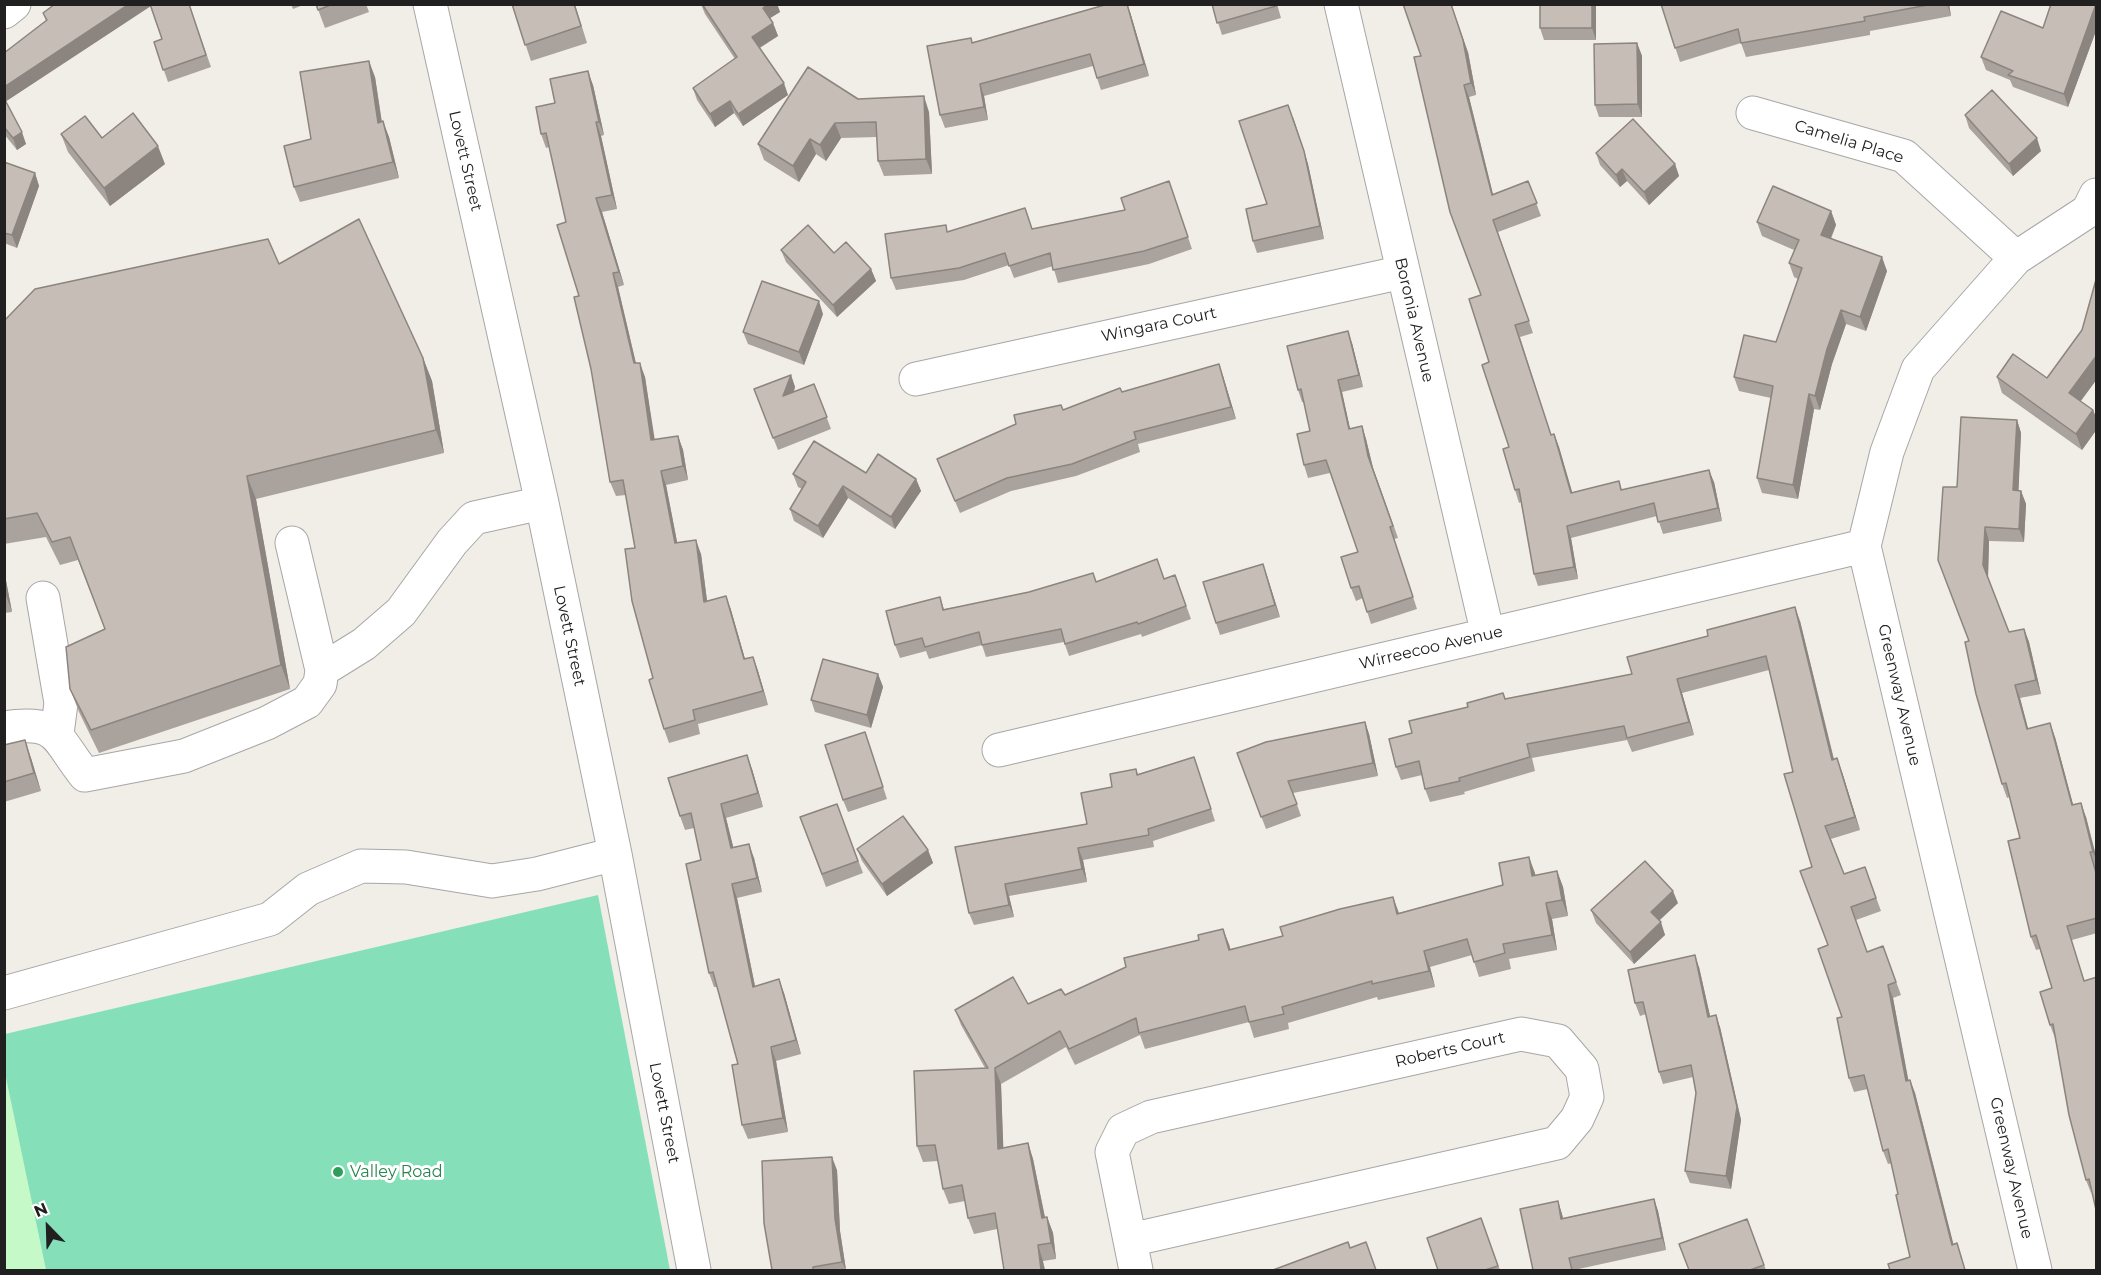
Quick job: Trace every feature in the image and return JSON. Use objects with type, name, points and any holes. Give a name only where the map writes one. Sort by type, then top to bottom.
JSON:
[{"type":"street","points":[[4,12],[14,4]]},
{"type":"street","name":"Lovett Street","points":[[430,4],[542,503],[615,854],[694,1270]]},
{"type":"street","name":"Boronia Avenue","points":[[1341,4],[1488,635]]},
{"type":"street","name":"Camelia Place","points":[[1753,113],[1904,156],[2016,258]]},
{"type":"street","name":"Greenway Avenue","points":[[2035,1270],[1864,546],[1887,452],[1918,369],[2016,258],[2088,211],[2097,195]]},
{"type":"street","name":"Wingara Court","points":[[916,379],[1403,272]]},
{"type":"street","points":[[322,670],[364,644],[401,612],[452,542],[474,518],[542,503]]},
{"type":"street","points":[[4,729],[25,725],[46,728],[57,734],[85,775],[184,756],[267,723],[307,702],[320,684],[322,670],[292,543]]},
{"type":"street","name":"Wirreecoo Avenue","points":[[999,750],[1864,546]]},
{"type":"street","points":[[43,598],[61,703],[57,734]]},
{"type":"street","points":[[4,993],[270,919],[308,889],[361,866],[406,867],[492,881],[537,874],[615,854]]},
{"type":"street","name":"Roberts Court","points":[[1521,1034],[1558,1041],[1582,1069],[1587,1097],[1577,1119],[1557,1143],[1133,1255],[1112,1152],[1122,1130],[1150,1117],[1521,1034]]},
{"type":"green space","name":"Valley Road","points":[[598,895],[670,1270],[46,1270],[5,1073],[5,1034]]},
{"type":"green space","points":[[5,1073],[46,1270],[5,1270]]},
{"type":"building","points":[[55,4],[129,4],[4,87],[4,53],[47,20],[43,13]]},
{"type":"building","points":[[150,4],[189,4],[206,55],[163,70],[154,42],[162,39]]},
{"type":"building","points":[[316,4],[333,4],[318,10]]},
{"type":"building","points":[[512,4],[574,4],[581,26],[525,45]]},
{"type":"building","points":[[702,4],[768,4],[763,8],[773,23],[752,37],[784,83],[738,114],[730,101],[710,114],[693,88],[737,57]]},
{"type":"building","points":[[1108,4],[1127,4],[1144,64],[1097,78],[1090,54],[980,84],[984,107],[940,115],[927,46],[971,38],[972,43]]},
{"type":"building","points":[[1212,4],[1276,4],[1276,6],[1217,23]]},
{"type":"building","points":[[1403,4],[1451,4],[1463,40],[1471,83],[1464,85],[1492,195],[1528,181],[1537,203],[1493,220],[1529,321],[1515,325],[1551,435],[1554,434],[1571,493],[1619,481],[1621,490],[1709,470],[1718,508],[1658,522],[1654,503],[1567,526],[1574,567],[1534,574],[1519,489],[1515,490],[1503,449],[1509,447],[1482,365],[1489,362],[1469,299],[1481,295],[1450,212],[1414,57],[1421,56]]},
{"type":"building","points":[[1540,4],[1592,4],[1592,28],[1540,28]]},
{"type":"building","points":[[1661,4],[1933,4],[1864,17],[1865,21],[1741,43],[1738,29],[1675,48]]},
{"type":"building","points":[[2051,4],[2096,4],[2064,94],[2008,75],[2013,71],[1981,57],[2001,11],[2043,28]]},
{"type":"building","points":[[1637,43],[1638,104],[1595,105],[1594,44]]},
{"type":"building","points":[[369,61],[378,123],[383,121],[393,162],[294,187],[284,146],[311,139],[300,72]]},
{"type":"building","points":[[808,67],[858,99],[924,96],[926,159],[878,161],[876,122],[835,123],[820,145],[810,139],[793,166],[758,144]]},
{"type":"building","points":[[588,71],[599,122],[596,122],[612,195],[596,198],[619,272],[613,273],[634,363],[640,363],[651,440],[678,436],[683,466],[661,471],[675,543],[696,540],[704,602],[726,596],[744,659],[753,657],[763,691],[693,710],[695,720],[664,729],[649,680],[653,678],[632,601],[625,549],[635,548],[623,480],[610,482],[591,369],[574,297],[579,296],[557,225],[566,222],[546,133],[541,134],[536,107],[555,103],[550,79]]},
{"type":"building","points":[[1992,90],[2037,138],[2009,164],[1965,115]]},
{"type":"building","points":[[4,98],[22,132],[13,138],[4,127]]},
{"type":"building","points":[[1288,105],[1304,151],[1320,226],[1253,241],[1246,209],[1267,204],[1239,121]]},
{"type":"building","points":[[133,113],[158,146],[104,188],[61,134],[85,116],[102,138]]},
{"type":"building","points":[[1633,119],[1675,164],[1644,192],[1622,169],[1616,175],[1596,153]]},
{"type":"building","points":[[4,162],[35,173],[12,235],[4,233]]},
{"type":"building","points":[[1169,181],[1188,237],[1144,251],[1053,270],[1050,253],[1009,266],[1005,253],[959,268],[891,278],[885,234],[946,225],[947,232],[1025,208],[1032,229],[1125,210],[1121,198]]},
{"type":"building","points":[[1773,186],[1831,211],[1821,235],[1882,257],[1860,317],[1841,310],[1827,349],[1815,396],[1809,394],[1793,485],[1757,478],[1773,386],[1734,377],[1744,335],[1776,342],[1802,268],[1789,263],[1799,240],[1757,222]]},
{"type":"building","points":[[359,219],[423,358],[436,430],[247,476],[281,665],[91,730],[70,689],[66,647],[105,629],[70,537],[52,542],[37,513],[4,519],[4,321],[35,289],[268,239],[279,264]]},
{"type":"building","points":[[808,225],[834,253],[846,242],[871,269],[833,305],[781,250]]},
{"type":"building","points":[[2097,276],[2097,355],[2069,393],[2093,410],[2076,434],[1997,377],[2013,354],[2047,378],[2082,330]]},
{"type":"building","points":[[762,281],[819,301],[799,352],[743,332]]},
{"type":"building","points":[[1348,331],[1359,375],[1338,380],[1349,429],[1362,426],[1368,456],[1393,526],[1390,527],[1413,597],[1367,612],[1359,586],[1351,588],[1341,557],[1358,552],[1326,460],[1304,465],[1297,434],[1310,431],[1301,389],[1298,390],[1287,346]]},
{"type":"building","points":[[1219,364],[1231,407],[1134,432],[1136,439],[1072,464],[1007,478],[955,501],[937,459],[1016,424],[1014,415],[1061,405],[1063,410],[1120,388],[1122,392]]},
{"type":"building","points":[[791,375],[783,396],[814,384],[827,417],[773,438],[754,389]]},
{"type":"building","points":[[1961,417],[2017,420],[2013,490],[2021,491],[2019,529],[1985,527],[1983,565],[2009,632],[2024,629],[2036,680],[2015,685],[2027,729],[2050,723],[2072,805],[2081,803],[2093,852],[2090,852],[2097,876],[2097,918],[2067,926],[2084,981],[2097,977],[2097,1214],[2089,1179],[2086,1180],[2069,1115],[2053,1024],[2050,1025],[2040,992],[2052,988],[2036,935],[2031,937],[2008,841],[2020,838],[2006,783],[2002,784],[1976,694],[1965,642],[1969,641],[1938,560],[1943,487],[1957,487]]},
{"type":"building","points":[[814,441],[866,473],[878,454],[916,479],[891,517],[843,486],[818,526],[790,509],[806,482],[793,474]]},
{"type":"building","points":[[1157,559],[1164,579],[1175,575],[1186,606],[1138,624],[1137,622],[1065,644],[1061,629],[982,645],[979,632],[925,647],[922,638],[895,645],[886,611],[940,597],[943,610],[1029,592],[1093,573],[1096,582]]},
{"type":"building","points":[[1263,564],[1275,605],[1216,623],[1203,582]]},
{"type":"building","points":[[1795,607],[1832,760],[1837,758],[1855,817],[1825,826],[1844,874],[1865,867],[1876,898],[1851,907],[1867,952],[1883,946],[1896,982],[1888,985],[1906,1081],[1910,1080],[1952,1245],[1957,1243],[1965,1270],[1890,1270],[1888,1264],[1910,1257],[1896,1195],[1898,1194],[1888,1149],[1883,1151],[1864,1075],[1849,1078],[1837,1018],[1842,1017],[1818,949],[1828,945],[1800,871],[1812,867],[1784,774],[1793,772],[1766,656],[1677,679],[1689,722],[1627,738],[1624,726],[1527,744],[1530,757],[1459,778],[1460,781],[1425,789],[1419,761],[1396,767],[1389,739],[1412,733],[1409,721],[1468,707],[1467,703],[1503,693],[1505,699],[1632,674],[1627,657],[1708,636],[1707,630]]},
{"type":"building","points":[[823,659],[878,674],[867,715],[811,700]]},
{"type":"building","points":[[1365,722],[1373,763],[1288,781],[1297,804],[1261,817],[1237,753],[1266,742]]},
{"type":"building","points":[[865,732],[883,787],[843,800],[825,745]]},
{"type":"building","points":[[25,740],[34,773],[4,782],[4,745]]},
{"type":"building","points":[[747,755],[758,793],[721,804],[731,848],[749,844],[757,878],[732,884],[753,987],[779,979],[796,1040],[771,1047],[783,1118],[742,1125],[732,1065],[738,1064],[713,972],[709,973],[686,864],[701,860],[691,813],[680,816],[668,778]]},
{"type":"building","points":[[1194,757],[1211,809],[1148,829],[1149,835],[1078,848],[1082,869],[1005,884],[1009,905],[969,913],[955,847],[1087,824],[1081,793],[1112,787],[1110,774],[1136,769],[1137,775]]},
{"type":"building","points":[[837,804],[858,861],[822,874],[800,817]]},
{"type":"building","points":[[903,816],[928,850],[882,884],[857,849]]},
{"type":"building","points":[[1529,857],[1532,876],[1557,871],[1562,900],[1546,903],[1552,935],[1503,944],[1505,953],[1474,962],[1467,939],[1424,951],[1429,971],[1372,984],[1372,981],[1282,1007],[1284,1014],[1249,1022],[1245,1006],[1139,1033],[1136,1018],[1069,1049],[1060,1031],[995,1068],[998,1149],[1028,1143],[1042,1218],[1047,1217],[1051,1243],[1038,1245],[1041,1270],[1004,1270],[995,1213],[968,1218],[962,1185],[943,1189],[935,1145],[917,1146],[914,1071],[988,1068],[955,1010],[1013,977],[1028,1004],[1061,989],[1065,995],[1126,967],[1124,958],[1199,940],[1198,935],[1223,929],[1229,950],[1283,936],[1280,927],[1340,909],[1393,897],[1397,914],[1503,885],[1499,863]]},
{"type":"building","points":[[1645,861],[1673,891],[1651,912],[1661,922],[1630,952],[1591,910]]},
{"type":"building","points":[[1695,955],[1708,1017],[1716,1015],[1737,1107],[1726,1176],[1685,1171],[1696,1093],[1691,1065],[1659,1072],[1643,1002],[1635,1003],[1628,970]]},
{"type":"building","points":[[832,1157],[835,1219],[842,1262],[813,1267],[813,1270],[772,1270],[764,1223],[762,1161]]},
{"type":"building","points":[[1654,1199],[1662,1238],[1569,1258],[1572,1270],[1533,1270],[1520,1209],[1558,1201],[1561,1219]]},
{"type":"building","points":[[1481,1218],[1498,1266],[1485,1270],[1438,1270],[1427,1238]]},
{"type":"building","points":[[1747,1219],[1764,1265],[1750,1270],[1689,1270],[1679,1244]]},
{"type":"building","points":[[1348,1242],[1350,1248],[1366,1242],[1376,1270],[1273,1270]]},
{"type":"place","name":"Valley Road","points":[[338,1172]]}]
